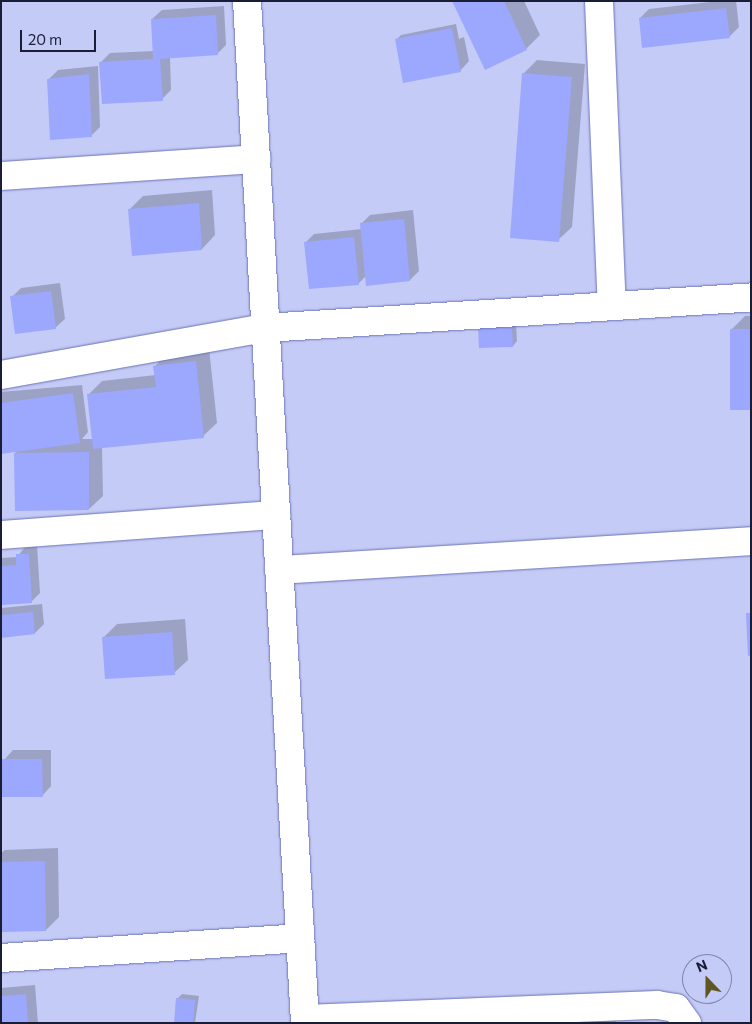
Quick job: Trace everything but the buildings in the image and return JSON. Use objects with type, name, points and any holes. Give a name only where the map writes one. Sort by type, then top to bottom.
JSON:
[{"type":"street","points":[[247,1],[305,1021],[657,1005],[676,1008],[687,1023]]},
{"type":"street","points":[[599,1],[612,306]]},
{"type":"street","points":[[1,176],[256,159]]},
{"type":"street","points":[[1,375],[265,328],[751,297]]},
{"type":"street","points":[[1,535],[276,515]]},
{"type":"street","points":[[279,570],[751,541]]},
{"type":"street","points":[[1,958],[300,938]]}]
